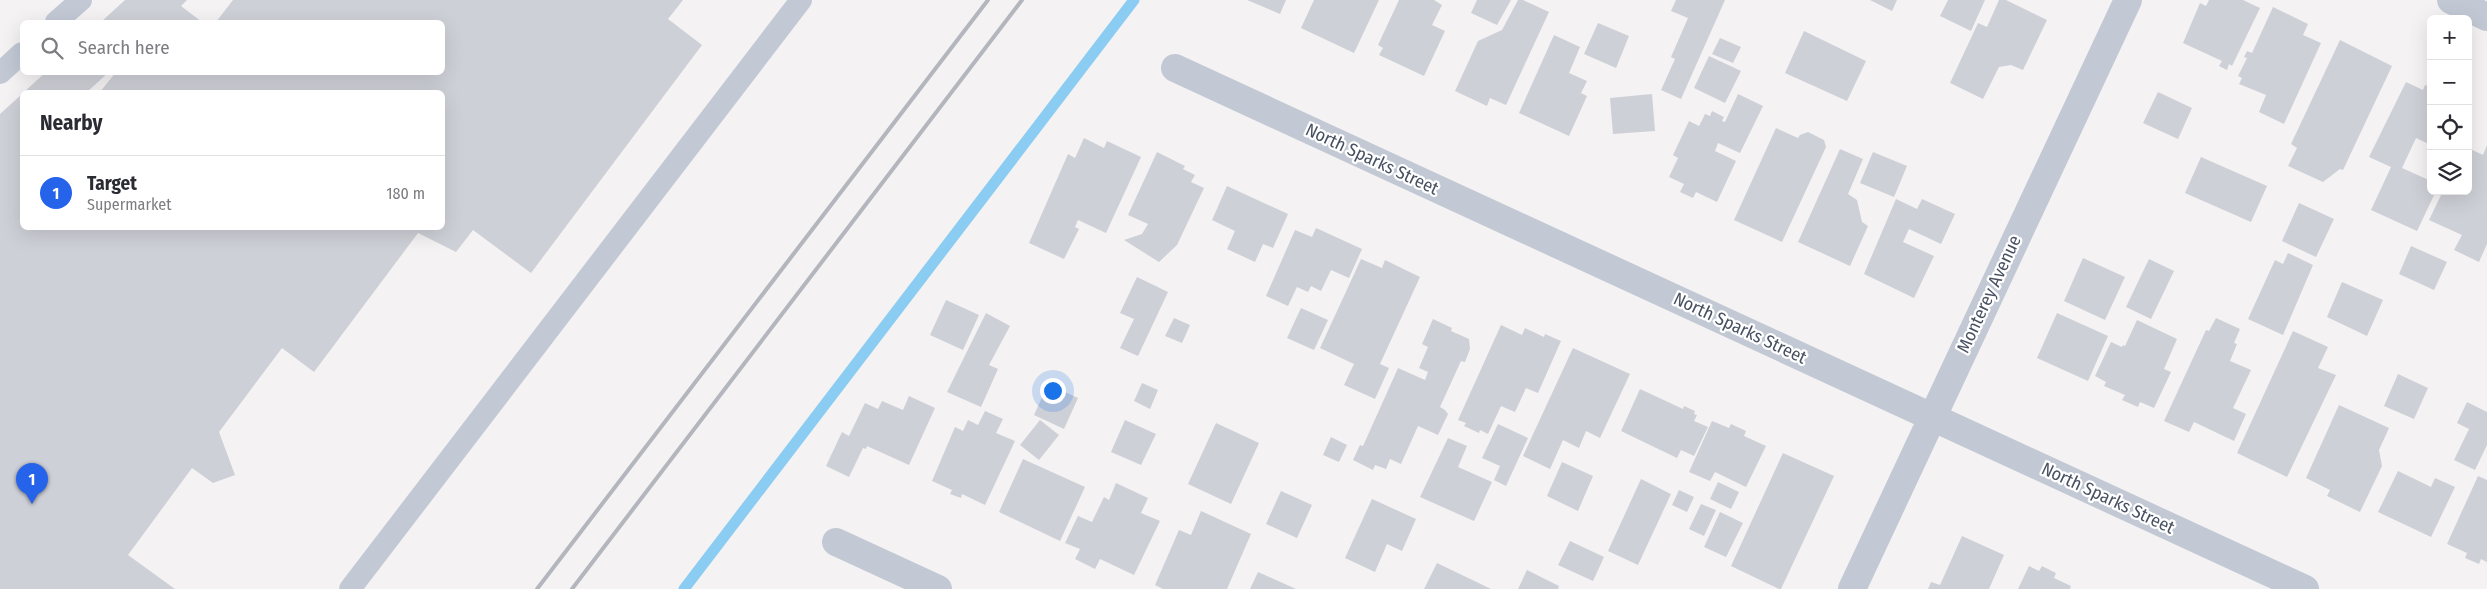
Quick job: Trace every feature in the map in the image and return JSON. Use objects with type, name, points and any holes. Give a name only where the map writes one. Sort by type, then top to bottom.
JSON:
[{"type":"street","name":"Monterey Avenue","points":[[1852,589],[2128,0]]},
{"type":"street","points":[[2451,0],[2487,17]]},
{"type":"street","name":"North Sparks Street","points":[[1176,68],[2305,589]]},
{"type":"street","points":[[836,542],[938,589]]},
{"type":"lane","points":[[58,20],[81,0]]},
{"type":"lane","points":[[350,589],[801,0]]},
{"type":"lane","points":[[0,73],[20,55]]},
{"type":"building","points":[[125,0],[187,0],[181,6],[199,20],[103,20]]},
{"type":"building","points":[[233,0],[683,0],[668,19],[702,45],[531,273],[473,230],[456,252],[418,233],[314,372],[282,348],[219,432],[235,475],[213,483],[192,468],[128,555],[175,589],[0,589],[0,114],[20,96],[20,230],[445,230],[445,90],[102,90],[114,75],[445,75],[445,20],[218,20]]},
{"type":"building","points":[[1247,0],[1286,0],[1280,14]]},
{"type":"building","points":[[1314,0],[1379,0],[1354,53],[1301,28]]},
{"type":"building","points":[[1399,0],[1434,0],[1442,5],[1432,25],[1445,31],[1424,76],[1379,55],[1383,48],[1378,45]]},
{"type":"building","points":[[1477,0],[1511,0],[1497,25],[1471,13]]},
{"type":"building","points":[[1518,0],[1523,0],[1549,12],[1506,105],[1490,98],[1487,106],[1455,91],[1478,41],[1502,30]]},
{"type":"building","points":[[1676,0],[1725,0],[1681,99],[1661,90],[1675,59],[1671,57],[1688,18],[1671,11]]},
{"type":"building","points":[[1870,0],[1897,0],[1892,11]]},
{"type":"building","points":[[1948,0],[1985,0],[1971,31],[1940,16]]},
{"type":"building","points":[[1999,0],[2006,0],[2047,20],[2023,70],[2011,65],[1999,67],[1983,99],[1950,83],[1978,23],[1987,27]]},
{"type":"building","points":[[2209,0],[2243,0],[2260,8],[2232,66],[2229,64],[2227,70],[2219,66],[2222,61],[2183,43],[2200,3],[2206,6]]},
{"type":"building","points":[[2273,7],[2308,24],[2303,35],[2321,43],[2284,124],[2259,112],[2266,95],[2239,84],[2242,78],[2238,76],[2247,58],[2244,57],[2247,51],[2252,53]]},
{"type":"building","points":[[1598,23],[1629,36],[1616,68],[1584,54]]},
{"type":"building","points":[[1804,31],[1866,61],[1847,101],[1785,73]]},
{"type":"building","points":[[1554,35],[1580,47],[1569,73],[1587,81],[1581,93],[1587,96],[1569,136],[1519,113]]},
{"type":"building","points":[[1720,38],[1741,47],[1733,63],[1712,54]]},
{"type":"building","points":[[2340,40],[2392,66],[2343,170],[2340,169],[2323,182],[2288,166],[2297,148],[2291,144]]},
{"type":"building","points":[[1709,56],[1741,71],[1725,103],[1694,88]]},
{"type":"building","points":[[43,75],[106,75],[89,90],[26,90]]},
{"type":"building","points":[[2406,82],[2423,90],[2425,85],[2427,86],[2427,143],[2416,138],[2402,168],[2427,179],[2427,195],[2434,195],[2417,231],[2371,210],[2391,167],[2369,157]]},
{"type":"building","points":[[2158,92],[2192,108],[2178,139],[2143,123]]},
{"type":"building","points":[[1652,94],[1655,131],[1613,134],[1610,98]]},
{"type":"building","points":[[1738,94],[1763,106],[1740,153],[1718,143],[1715,151],[1736,161],[1717,202],[1696,192],[1693,198],[1680,192],[1684,184],[1669,177],[1678,158],[1673,155],[1689,121],[1699,126],[1705,114],[1710,116],[1712,111],[1724,117],[1722,121],[1725,122]]},
{"type":"building","points":[[1776,128],[1798,138],[1800,135],[1808,132],[1824,140],[1826,147],[1782,242],[1734,220]]},
{"type":"building","points":[[1084,138],[1104,148],[1107,141],[1141,157],[1106,233],[1078,220],[1075,227],[1079,229],[1064,259],[1029,243],[1068,154],[1075,158]]},
{"type":"building","points":[[2487,145],[2487,244],[2479,262],[2454,250],[2462,235],[2429,220],[2441,195],[2472,195],[2472,150],[2483,155]]},
{"type":"building","points":[[1840,149],[1863,159],[1848,194],[1857,200],[1862,222],[1868,226],[1850,266],[1798,242]]},
{"type":"building","points":[[1157,152],[1185,166],[1183,169],[1195,175],[1191,182],[1204,188],[1177,245],[1159,262],[1124,240],[1142,234],[1148,224],[1128,215]]},
{"type":"building","points":[[1873,152],[1907,166],[1894,197],[1860,183]]},
{"type":"building","points":[[2201,157],[2267,186],[2251,222],[2185,193]]},
{"type":"building","points":[[1227,186],[1288,214],[1273,248],[1263,244],[1255,262],[1227,249],[1235,231],[1212,220]]},
{"type":"building","points":[[1896,199],[1917,209],[1922,199],[1955,214],[1941,244],[1909,229],[1903,242],[1934,256],[1914,298],[1864,274]]},
{"type":"building","points":[[2299,203],[2334,219],[2316,257],[2282,241]]},
{"type":"building","points":[[1316,228],[1362,249],[1349,278],[1331,270],[1321,291],[1311,286],[1308,292],[1297,287],[1288,306],[1266,296],[1295,230],[1312,237]]},
{"type":"building","points":[[2411,246],[2447,262],[2434,290],[2399,274]]},
{"type":"building","points":[[2288,253],[2313,265],[2283,335],[2248,319],[2275,260],[2283,264]]},
{"type":"building","points":[[2083,258],[2125,277],[2105,320],[2064,301]]},
{"type":"building","points":[[1361,259],[1382,268],[1385,260],[1420,277],[1380,364],[1389,368],[1375,399],[1344,385],[1354,364],[1320,348]]},
{"type":"building","points":[[2149,259],[2174,271],[2151,319],[2126,307]]},
{"type":"building","points":[[1137,277],[1168,292],[1138,356],[1120,348],[1134,319],[1120,313]]},
{"type":"building","points":[[2342,282],[2383,300],[2367,336],[2327,317]]},
{"type":"building","points":[[946,300],[979,315],[963,350],[930,335]]},
{"type":"building","points":[[1301,308],[1328,320],[1314,350],[1287,338]]},
{"type":"building","points":[[986,313],[1010,326],[989,365],[998,369],[981,407],[947,392]]},
{"type":"building","points":[[2057,313],[2108,336],[2088,381],[2037,358]]},
{"type":"building","points":[[1174,318],[1190,325],[1182,343],[1165,336]]},
{"type":"building","points":[[2216,318],[2240,329],[2234,343],[2237,344],[2230,361],[2251,370],[2233,408],[2246,414],[2234,441],[2194,422],[2189,432],[2164,421],[2206,330],[2209,331]]},
{"type":"building","points":[[1433,319],[1452,328],[1451,331],[1469,339],[1470,349],[1465,362],[1461,361],[1440,407],[1448,414],[1438,435],[1418,426],[1401,464],[1390,459],[1386,469],[1375,465],[1373,470],[1353,460],[1360,445],[1363,446],[1398,368],[1425,380],[1428,372],[1419,368],[1428,347],[1422,344]]},
{"type":"building","points":[[2137,320],[2177,339],[2164,369],[2171,372],[2154,408],[2140,402],[2138,407],[2122,400],[2125,395],[2104,386],[2106,382],[2095,376],[2111,342],[2122,347],[2123,345],[2125,346]]},
{"type":"building","points":[[1501,325],[1522,335],[1525,328],[1544,337],[1545,334],[1561,341],[1538,393],[1526,388],[1515,412],[1501,406],[1488,434],[1480,430],[1479,433],[1464,426],[1466,423],[1458,420]]},
{"type":"building","points":[[2293,331],[2328,347],[2318,368],[2336,375],[2287,477],[2237,453]]},
{"type":"building","points":[[1573,348],[1630,374],[1600,438],[1586,431],[1579,448],[1563,440],[1550,469],[1523,456]]},
{"type":"building","points":[[2398,374],[2428,388],[2414,419],[2384,406]]},
{"type":"building","points":[[1142,383],[1158,390],[1150,409],[1134,401]]},
{"type":"building","points":[[1048,384],[1078,398],[1064,429],[1034,415]]},
{"type":"building","points":[[1640,389],[1683,409],[1684,406],[1695,411],[1694,414],[1697,415],[1694,421],[1708,427],[1694,456],[1681,450],[1677,458],[1621,431]]},
{"type":"building","points":[[909,396],[935,408],[909,465],[867,446],[866,449],[863,448],[849,477],[826,466],[842,432],[849,436],[865,403],[878,409],[882,401],[903,410]]},
{"type":"building","points":[[2467,402],[2487,412],[2487,445],[2475,470],[2454,460],[2469,429],[2457,423]]},
{"type":"building","points":[[2339,405],[2389,428],[2379,450],[2382,466],[2360,512],[2327,496],[2330,490],[2306,478]]},
{"type":"building","points":[[985,411],[1003,419],[996,433],[1015,441],[985,505],[962,494],[961,498],[950,494],[952,490],[932,481],[955,427],[963,431],[968,420],[978,425]]},
{"type":"building","points":[[1040,420],[1059,435],[1039,460],[1020,445]]},
{"type":"building","points":[[1125,420],[1156,434],[1141,465],[1111,452]]},
{"type":"building","points":[[1712,421],[1729,428],[1731,424],[1746,431],[1744,436],[1766,446],[1746,487],[1715,472],[1710,481],[1689,472]]},
{"type":"building","points":[[1216,423],[1259,443],[1231,504],[1188,484]]},
{"type":"building","points":[[1498,424],[1528,438],[1506,486],[1494,480],[1500,466],[1482,458]]},
{"type":"building","points":[[1331,437],[1347,445],[1339,462],[1323,455]]},
{"type":"building","points":[[1448,438],[1467,446],[1458,467],[1492,482],[1474,521],[1420,497]]},
{"type":"building","points":[[1783,453],[1834,476],[1781,589],[1779,589],[1731,566]]},
{"type":"building","points":[[1023,459],[1085,487],[1060,541],[999,512]]},
{"type":"building","points":[[1562,462],[1593,476],[1578,511],[1547,496]]},
{"type":"building","points":[[2398,471],[2431,487],[2435,478],[2455,487],[2431,537],[2378,512]]},
{"type":"building","points":[[2478,476],[2487,480],[2487,562],[2481,559],[2479,564],[2465,558],[2467,553],[2447,544]]},
{"type":"building","points":[[1641,479],[1671,494],[1638,565],[1608,551]]},
{"type":"building","points":[[1718,482],[1739,492],[1731,509],[1710,499]]},
{"type":"building","points":[[1116,483],[1148,498],[1141,513],[1160,521],[1134,575],[1100,559],[1095,569],[1075,559],[1080,549],[1065,543],[1078,516],[1092,522],[1104,497],[1109,500]]},
{"type":"building","points":[[1679,490],[1694,497],[1687,512],[1672,505]]},
{"type":"building","points":[[1281,491],[1312,505],[1297,538],[1266,524]]},
{"type":"building","points":[[1372,499],[1416,519],[1402,551],[1387,544],[1375,572],[1345,558]]},
{"type":"building","points":[[1701,504],[1716,510],[1704,536],[1689,529]]},
{"type":"building","points":[[1201,511],[1251,534],[1227,589],[1163,589],[1155,585],[1179,530],[1191,535]]},
{"type":"building","points":[[1720,512],[1743,523],[1726,557],[1704,547]]},
{"type":"building","points":[[1962,536],[2004,555],[1989,589],[1928,589],[1931,582],[1940,585]]},
{"type":"building","points":[[1570,541],[1604,557],[1593,581],[1558,565]]},
{"type":"building","points":[[1437,563],[1491,589],[1424,589]]},
{"type":"building","points":[[2029,566],[2039,571],[2042,566],[2056,573],[2054,578],[2071,586],[2070,589],[2018,589]]},
{"type":"building","points":[[1527,570],[1559,586],[1558,589],[1518,589]]},
{"type":"building","points":[[1258,572],[1296,589],[1250,589]]},
{"type":"waterway","points":[[684,589],[1134,0]]},
{"type":"railway","points":[[537,589],[988,0]]},
{"type":"railway","points":[[572,589],[1022,0]]},
{"type":"place","name":"Target","points":[[32,504]]}]
